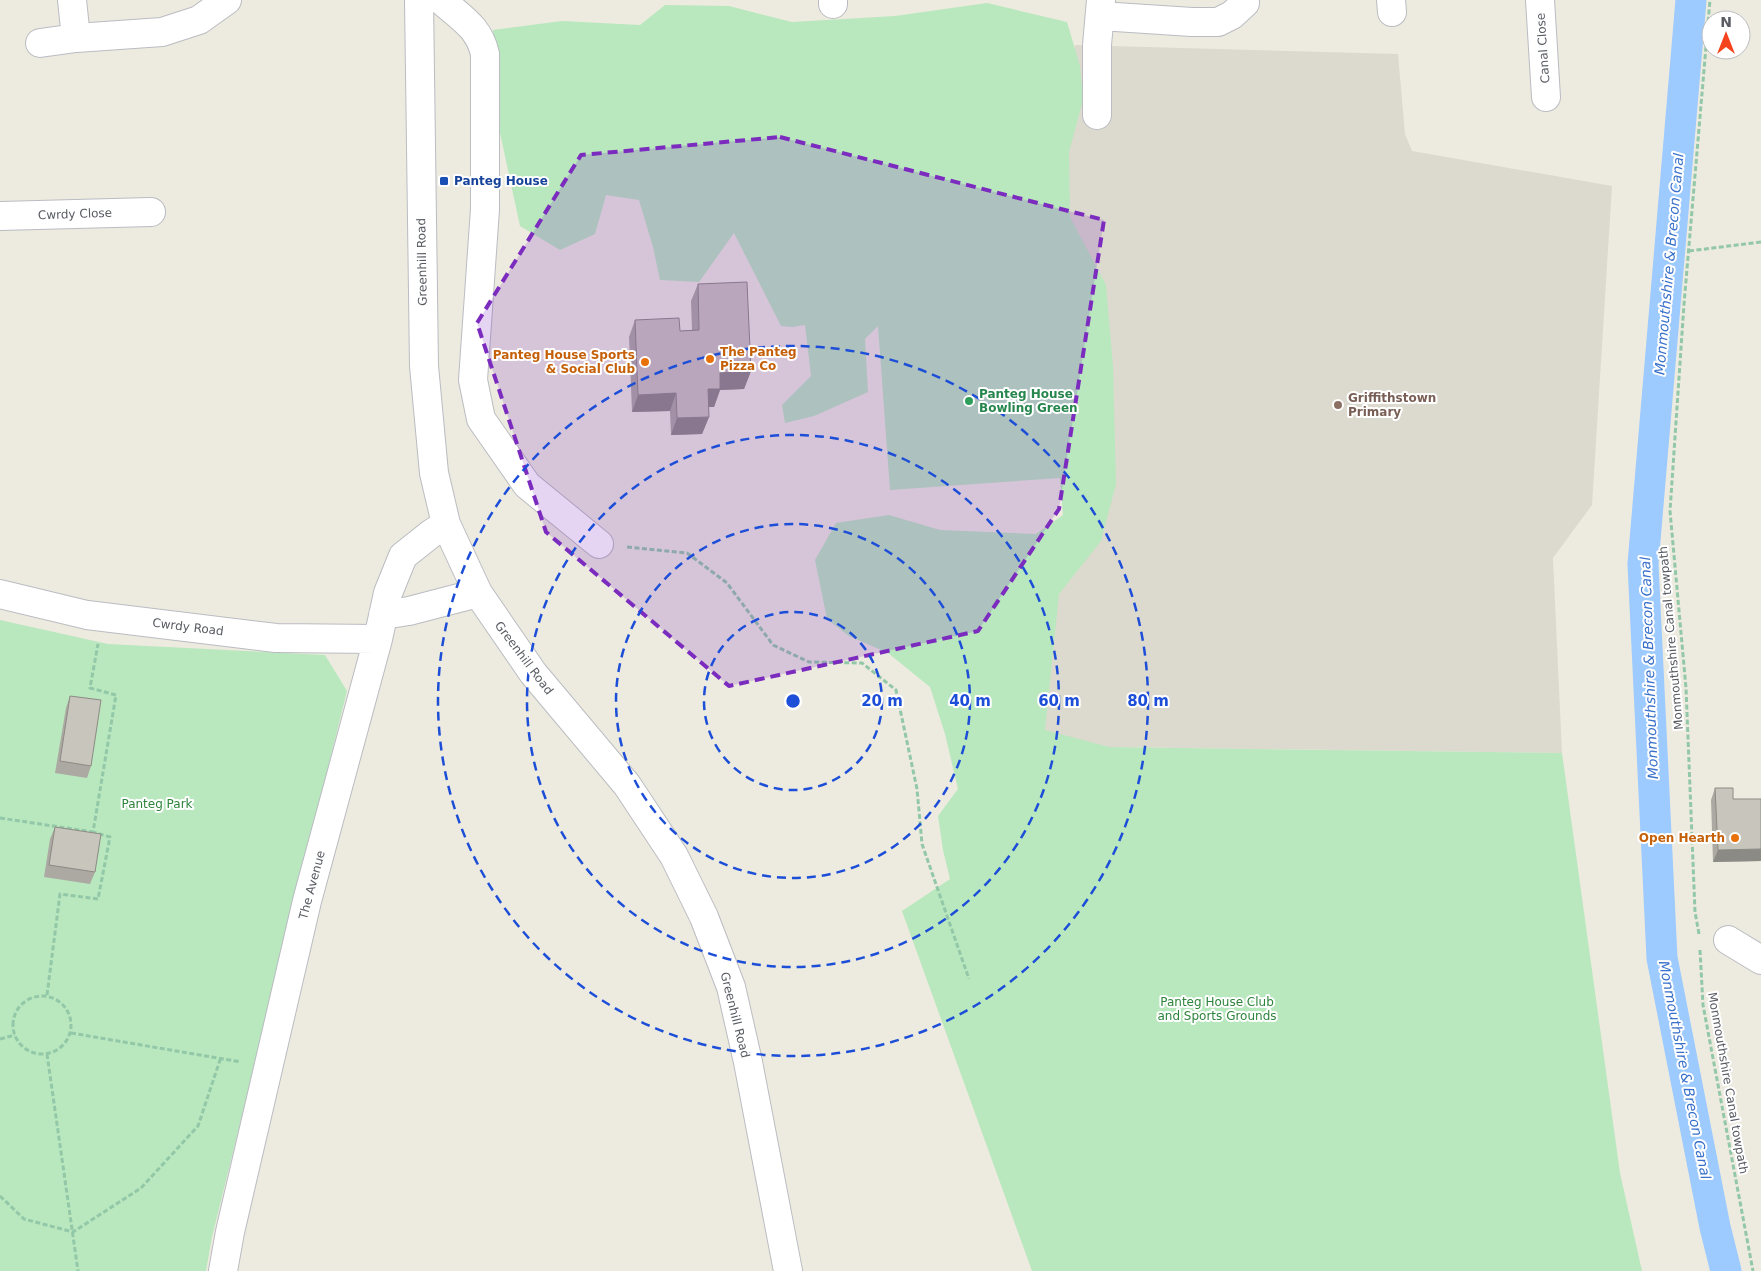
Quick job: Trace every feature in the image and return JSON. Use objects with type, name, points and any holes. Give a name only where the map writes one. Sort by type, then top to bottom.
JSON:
[{"type":"street","points":[[72,0],[76,38]]},
{"type":"street","points":[[40,43],[76,38],[162,32],[199,20],[227,0]]},
{"type":"street","name":"Greenhill Road","points":[[418,0],[424,366],[434,473],[446,524],[478,593],[533,673],[627,785],[674,856],[704,917],[731,987],[748,1062],[788,1271]]},
{"type":"street","points":[[441,0],[477,32],[485,54],[485,209],[473,380],[482,419],[526,485],[600,544]]},
{"type":"street","points":[[1097,115],[1097,45],[1100,8],[1192,22],[1218,22],[1232,15],[1246,0]]},
{"type":"street","name":"Canal Close","points":[[1540,0],[1546,97]]},
{"type":"street","name":"Cwrdy Close","points":[[0,216],[151,212]]},
{"type":"street","name":"The Avenue","points":[[223,1271],[230,1232],[307,901],[381,627],[388,593],[403,556],[446,524]]},
{"type":"street","name":"Cwrdy Road","points":[[0,594],[87,615],[276,638],[381,627],[408,611],[478,593]]},
{"type":"street","points":[[1728,940],[1761,960]]},
{"type":"path","name":"Monmouthshire Canal towpath","points":[[1710,0],[1670,511],[1686,688],[1695,912],[1700,941],[1703,1005],[1753,1271]]},
{"type":"path","points":[[1689,251],[1761,242]]},
{"type":"path","points":[[600,544],[687,554],[727,583],[773,645],[809,662],[862,664],[896,690],[917,789],[922,844],[969,979]]},
{"type":"path","points":[[93,832],[116,694],[90,688],[104,617]]},
{"type":"path","points":[[0,818],[93,832],[110,837],[98,899],[60,894],[47,995]]},
{"type":"path","points":[[47,995],[56,998],[67,1009],[72,1022],[71,1033],[62,1047],[55,1052],[37,1054],[20,1044],[15,1035],[14,1015],[19,1006],[27,999],[47,995]]},
{"type":"path","points":[[71,1033],[269,1067]]},
{"type":"path","points":[[0,1040],[15,1035]]},
{"type":"path","points":[[47,1054],[74,1232],[78,1271]]},
{"type":"path","points":[[0,1196],[24,1219],[74,1232],[141,1188],[198,1126],[221,1058]]},
{"type":"highlighted area","points":[[780,137],[1104,220],[1059,509],[978,631],[729,686],[546,532],[477,323],[581,155]]},
{"type":"shaded area","name":"Griffithstown Primary","points":[[1075,45],[1398,54],[1405,134],[1412,151],[1612,186],[1592,505],[1553,558],[1562,753],[1035,746],[1035,550],[1085,525],[1058,138]]},
{"type":"green space","name":"Panteg House Club and Sports Grounds","points":[[987,3],[1067,22],[1080,66],[1083,100],[1069,152],[1070,217],[1106,285],[1113,366],[1116,484],[1101,541],[1059,594],[1045,730],[1109,747],[1562,753],[1620,1173],[1642,1271],[1032,1271],[902,911],[950,879],[938,816],[958,789],[945,734],[930,687],[888,653],[849,636],[827,619],[815,560],[836,523],[889,515],[940,530],[1036,534],[1063,515],[1060,478],[890,490],[878,326],[865,339],[868,392],[814,416],[785,423],[782,405],[811,376],[805,325],[781,326],[734,233],[699,282],[660,280],[653,247],[639,200],[606,195],[595,234],[560,250],[520,226],[497,119],[493,30],[562,21],[640,25],[665,5],[729,6],[792,22],[895,16]]},
{"type":"green space","name":"Panteg Park","points":[[0,620],[108,644],[325,655],[347,691],[212,1237],[206,1271],[0,1271]]},
{"type":"building","points":[[747,282],[751,371],[720,373],[720,389],[708,389],[709,417],[677,418],[676,393],[638,395],[635,320],[679,318],[680,331],[699,330],[698,284]]},
{"type":"building","points":[[70,696],[101,700],[91,766],[60,761]]},
{"type":"building","points":[[1715,788],[1733,788],[1733,799],[1761,799],[1761,849],[1718,850]]},
{"type":"building","points":[[55,827],[101,834],[95,872],[49,865]]},
{"type":"waterway","name":"Monmouthshire & Brecon Canal","points":[[1691,0],[1643,564],[1662,958],[1715,1227],[1726,1271]]},
{"type":"place","name":"Panteg House","points":[[444,181]]},
{"type":"place","name":"The Panteg Pizza Co","points":[[710,359]]},
{"type":"place","name":"Panteg House Sports & Social Club","points":[[645,362]]},
{"type":"place","name":"Panteg House Bowling Green","points":[[969,401]]},
{"type":"place","name":"Griffithstown Primary","points":[[1338,405]]},
{"type":"place","name":"Open Hearth","points":[[1735,838]]}]
